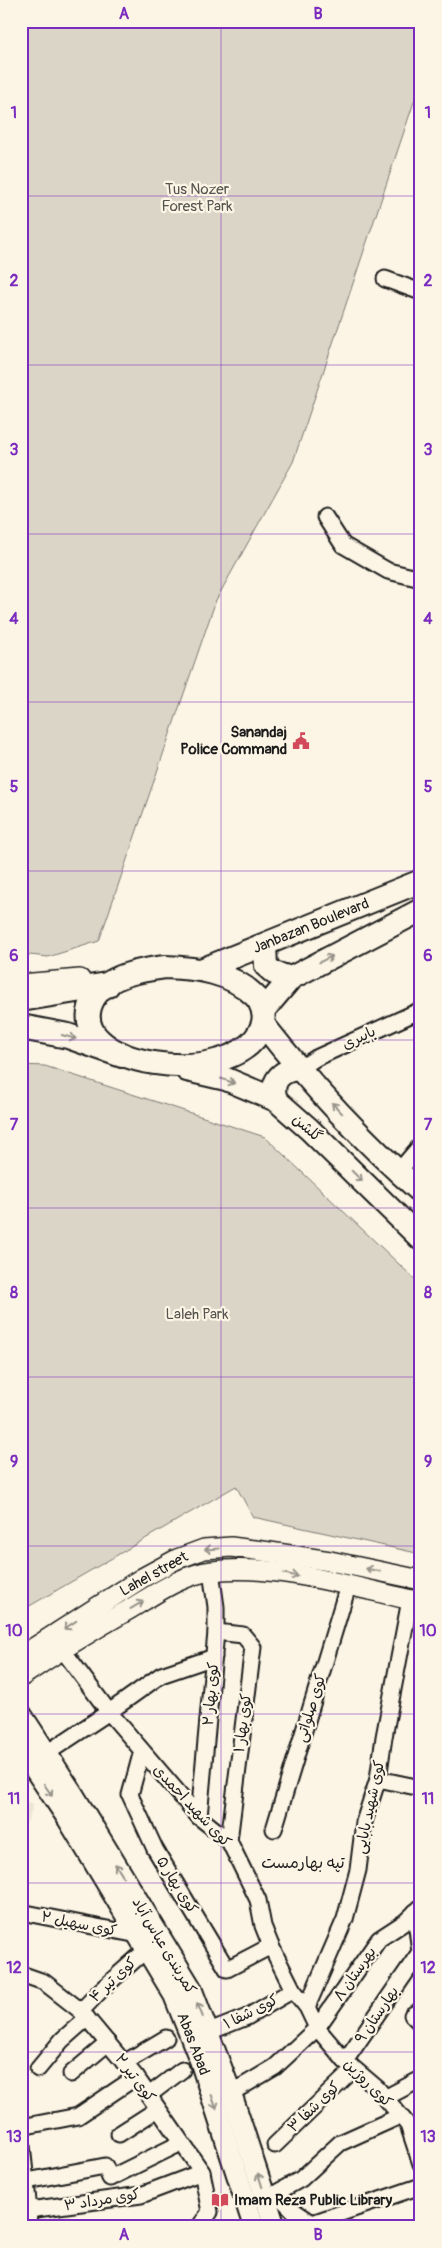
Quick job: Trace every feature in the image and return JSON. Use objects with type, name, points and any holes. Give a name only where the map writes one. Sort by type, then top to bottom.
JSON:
[{"type":"highway","points":[[25,994],[115,981]]},
{"type":"highway","points":[[25,994],[40,1008],[42,1014],[42,1023],[29,1029]]},
{"type":"highway","points":[[29,1029],[68,1036],[122,1054]]},
{"type":"main road","name":"Janbazan Boulevard","points":[[201,970],[265,946],[421,881]]},
{"type":"main road","name":"Janbazan Boulevard","points":[[263,1018],[291,978],[421,910]]},
{"type":"main road","points":[[265,946],[266,966],[274,973],[291,978]]},
{"type":"main road","points":[[263,1018],[257,1037],[245,1047],[228,1056],[208,1062],[164,1065],[142,1061],[122,1054],[106,1045],[95,1034],[89,1021],[89,1008],[95,996],[115,981],[166,967],[201,970],[230,978],[246,988],[258,999],[263,1018],[299,1069],[398,1172],[421,1192]]},
{"type":"main road","name":"گلشن","points":[[164,1065],[226,1079],[276,1100],[309,1129],[421,1239]]},
{"type":"main road","points":[[276,1100],[273,1091],[275,1080],[281,1073],[299,1069]]},
{"type":"main road","name":"کمربندی عباس آباد","points":[[21,1714],[33,1755],[191,1988],[231,2093],[275,2227]]},
{"type":"main road","name":"Abas Abad","points":[[33,1755],[68,1819],[174,1994],[200,2060],[254,2227]]},
{"type":"street","points":[[385,279],[421,292]]},
{"type":"street","points":[[325,517],[343,545],[388,571],[421,579]]},
{"type":"street","name":"باپیری","points":[[299,1069],[316,1058],[421,1010]]},
{"type":"street","points":[[398,1172],[421,1145]]},
{"type":"street","name":"Lahel street","points":[[23,1654],[142,1578],[177,1559],[204,1549],[231,1547],[330,1561],[421,1580]]},
{"type":"street","points":[[326,1581],[330,1561]]},
{"type":"street","name":"Lahel street","points":[[21,1677],[62,1649],[160,1591],[188,1578],[211,1571],[269,1570],[416,1601]]},
{"type":"street","name":"کوی بهار ۲","points":[[199,1817],[216,1632],[216,1607],[211,1571]]},
{"type":"street","name":"کوی صلواتی","points":[[274,1829],[348,1586]]},
{"type":"street","name":"کوی شهید بابایی","points":[[307,2007],[345,1919],[358,1870],[364,1822],[378,1779],[384,1737],[416,1601]]},
{"type":"street","name":"کوی بهار ۱","points":[[216,1632],[242,1634],[253,1647],[229,1841]]},
{"type":"street","name":"کوی شهید احمدی","points":[[62,1649],[109,1712],[199,1817],[229,1841],[258,1900],[263,1926],[270,1946],[293,1990],[307,2007]]},
{"type":"street","points":[[33,1755],[109,1712],[161,1675],[214,1657]]},
{"type":"street","name":"کوی بهار ۵","points":[[142,1751],[130,1795],[155,1849],[227,1969],[270,1946]]},
{"type":"street","points":[[378,1779],[421,1788]]},
{"type":"street","name":"بهرستان ۸","points":[[231,2093],[275,2067],[317,2028],[379,1940],[405,1922],[418,1910]]},
{"type":"street","name":"بهارستان ۹","points":[[350,2065],[420,1952],[418,1910]]},
{"type":"street","name":"کوی سهیل ۲","points":[[21,1912],[142,1942]]},
{"type":"street","name":"کوی تیر ۴","points":[[38,2069],[142,1942]]},
{"type":"street","name":"کوی تیر ۲","points":[[21,1974],[44,1982],[84,2014],[149,2095],[202,2172],[210,2212],[199,2227]]},
{"type":"street","name":"کوی شفا ۱","points":[[209,2032],[247,2017],[293,1990]]},
{"type":"street","name":"کوی روژین","points":[[307,2007],[317,2028],[350,2065],[386,2098],[408,2125],[421,2164]]},
{"type":"street","points":[[421,2010],[412,2015],[421,2024]]},
{"type":"street","points":[[124,2063],[166,2038]]},
{"type":"street","points":[[72,2074],[108,2043]]},
{"type":"street","name":"کوی شفا ۳","points":[[275,2145],[350,2065]]},
{"type":"street","points":[[149,2095],[182,2070]]},
{"type":"street","points":[[21,2127],[78,2116],[136,2077]]},
{"type":"street","points":[[386,2098],[421,2079]]},
{"type":"street","points":[[119,2134],[158,2109]]},
{"type":"street","points":[[400,2116],[340,2143],[301,2180],[276,2193],[294,2211],[315,2225],[421,2186]]},
{"type":"street","points":[[21,2136],[26,2181],[25,2209],[28,2227]]},
{"type":"street","points":[[26,2181],[105,2166],[110,2178],[181,2143]]},
{"type":"street","name":"کوی مرداد ۳","points":[[25,2209],[141,2195],[202,2172]]},
{"type":"shaded area","points":[[21,1800],[34,1804],[21,1837]]},
{"type":"green space","name":"Tus Nozer Forest Park","points":[[21,21],[421,21],[421,81],[293,462],[216,600],[99,941],[48,957],[21,954]]},
{"type":"green space","name":"Laleh Park","points":[[21,1065],[45,1066],[265,1137],[421,1285],[421,1554],[253,1517],[236,1486],[21,1611]]},
{"type":"place","name":"Sanandaj Police Command","points":[[301,741]]},
{"type":"place","name":"Imam Reza Public Library","points":[[220,2200]]},
{"type":"district","name":"تپه بهارمست","points":[[303,1863]]}]
